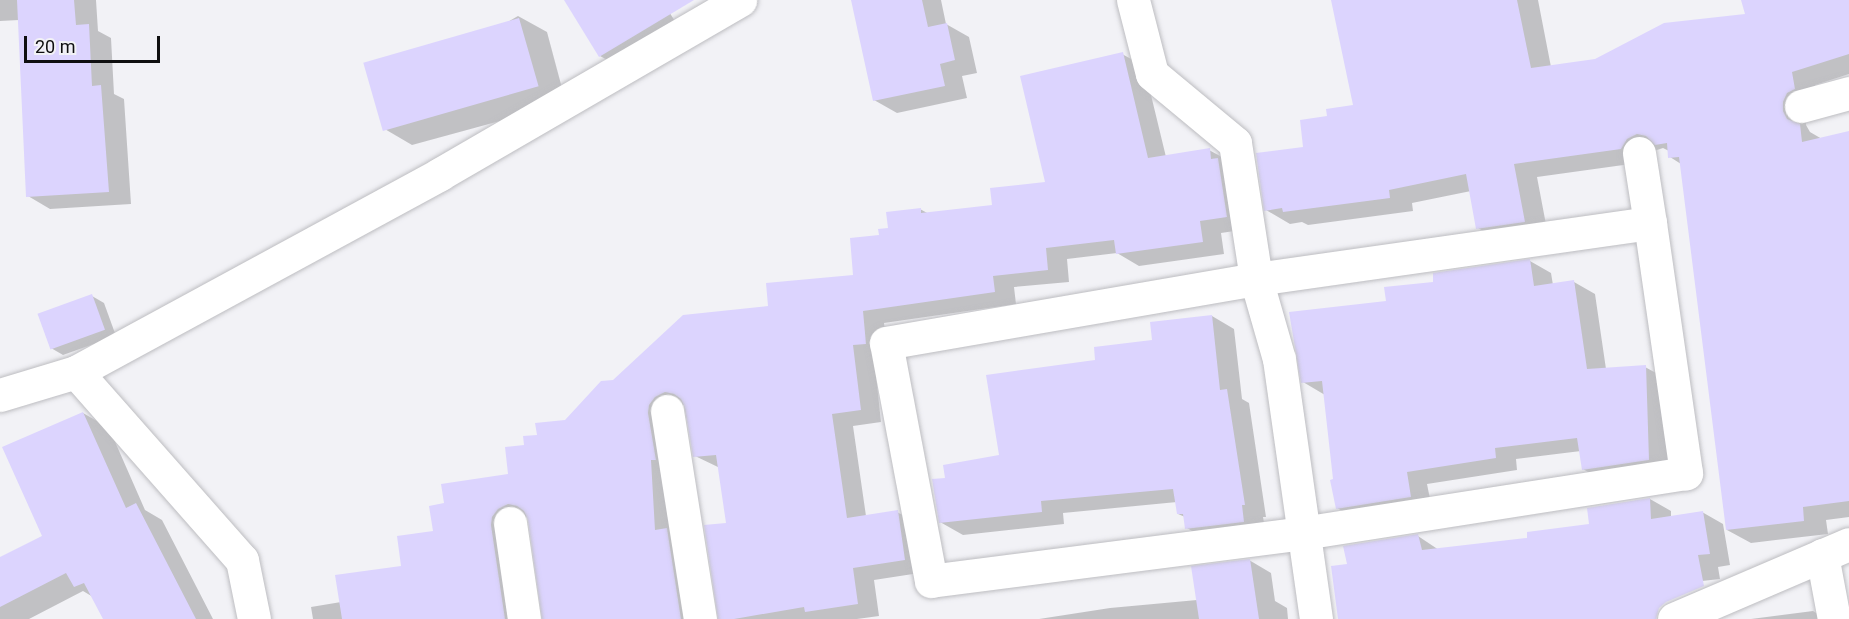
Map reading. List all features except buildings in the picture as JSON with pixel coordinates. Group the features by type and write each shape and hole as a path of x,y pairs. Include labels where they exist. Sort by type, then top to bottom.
{"street":[{"path":"0,395 76,372 440,174 740,0"},
{"path":"1133,0 1152,74 1235,143 1256,279 1279,359 1316,619"},
{"path":"1801,106 1849,93"},
{"path":"1639,153 1650,223 1686,473 1304,533 931,581 886,343 1256,279 1650,223"},
{"path":"76,372 242,560 254,619"},
{"path":"667,411 700,619"},
{"path":"510,523 524,619"},
{"path":"1674,619 1836,550 1834,619"}]}
